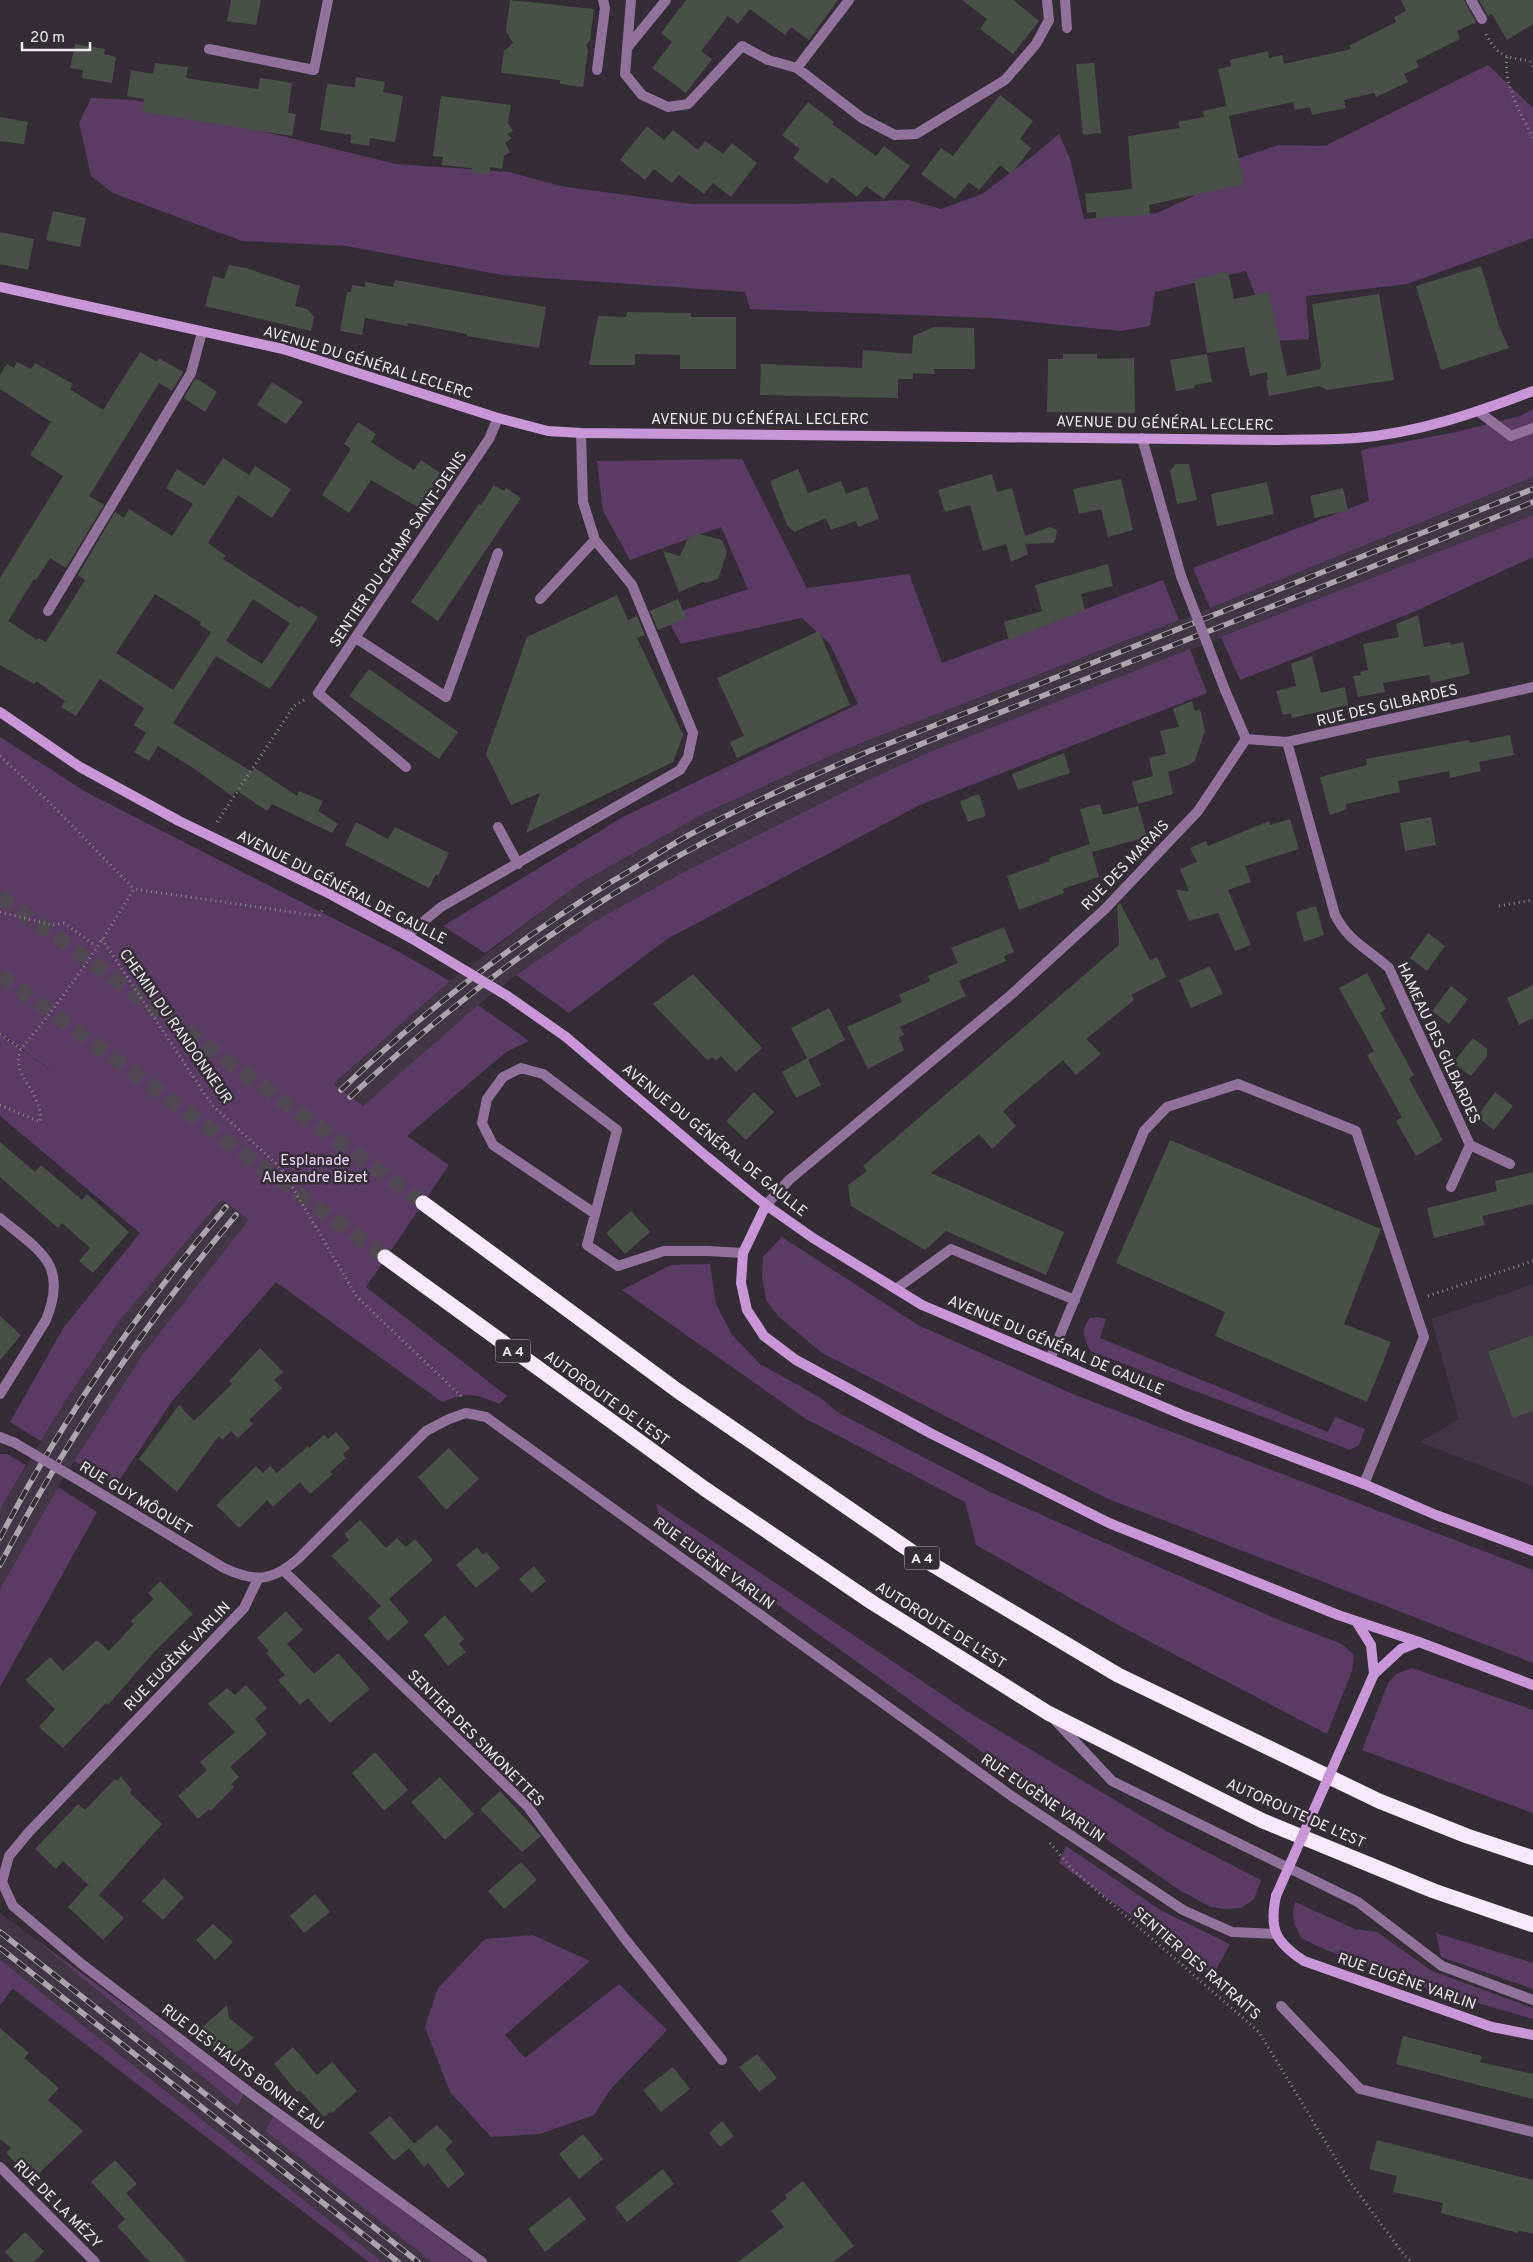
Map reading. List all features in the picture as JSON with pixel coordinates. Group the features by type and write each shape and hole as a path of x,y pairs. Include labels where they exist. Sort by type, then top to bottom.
{"highway":[{"name":"A 4","path":"423,1203 678,1391 918,1556 1118,1675 1379,1801 1467,1836 1533,1858"},
{"name":"AUTOROUTE DE L’EST","path":"385,1258 713,1495 874,1603 1048,1713 1263,1820 1434,1891 1533,1925"}],"main road":[{"name":"AVENUE DU GÉNÉRAL LECLERC","path":"0,287 283,349 498,418 548,431 581,434 1279,440 1357,438 1419,428 1479,412 1533,391"},
{"name":"AVENUE DU GÉNÉRAL DE GAULLE","path":"0,712 80,767 208,835 330,894 409,936 509,997 566,1037 707,1158 766,1205 813,1238 922,1305 1185,1416 1364,1484 1436,1515 1533,1551"},
{"path":"766,1205 743,1253 741,1283 747,1310 764,1336 796,1360 932,1434 1109,1523 1356,1621 1419,1642 1533,1685"},
{"path":"1356,1621 1371,1645 1374,1674"},
{"path":"1276,1934 1272,1915 1276,1896 1374,1674 1400,1649 1419,1642"},
{"name":"RUE EUGÈNE VARLIN","path":"1276,1934 1287,1950 1304,1962 1492,2026 1533,2035"}],"street":[{"path":"209,49 314,70 328,0"},
{"path":"597,70 605,8 603,0"},
{"path":"631,0 625,74 642,96 668,107 688,104 742,46 768,60 797,68 862,118 895,135 916,134 1005,80 1036,44 1049,20 1047,0"},
{"path":"627,48 666,0"},
{"path":"797,68 849,0"},
{"path":"1065,0 1067,28"},
{"path":"1471,0 1482,19"},
{"path":"48,610 191,374 202,332"},
{"path":"1479,412 1512,436 1533,428"},
{"name":"SENTIER DU CHAMP SAINT-DENIS","path":"318,694 490,439 498,418"},
{"path":"409,936 441,907 680,770 688,757 693,733 632,585 595,540 583,502 581,434"},
{"path":"1142,438 1181,576 1246,739"},
{"path":"540,599 595,540"},
{"path":"356,638 446,697 498,553"},
{"name":"RUE DES GILBARDES","path":"1246,739 1287,742 1533,687"},
{"path":"318,694 406,767"},
{"name":"RUE DES MARAIS","path":"766,1205 789,1180 1012,994 1105,909 1198,811 1246,739"},
{"name":"HAMEAU DES GILBARDES","path":"1287,742 1335,915 1343,930 1356,943 1375,955 1389,968 1470,1145"},
{"path":"498,827 518,864"},
{"path":"594,1213 494,1145 482,1123 487,1099 503,1077 521,1068 543,1074 617,1130 587,1245 618,1266 664,1251 743,1253"},
{"path":"1050,1359 1144,1130 1167,1107 1238,1084 1356,1131 1424,1336 1364,1484"},
{"path":"1451,1187 1470,1145 1510,1164"},
{"path":"0,1218 48,1260 54,1278 51,1308 46,1320 0,1394"},
{"path":"896,1289 951,1248 1074,1300"},
{"name":"RUE EUGÈNE VARLIN","path":"2,1882 9,1856 29,1832 244,1608 258,1579 284,1571 426,1431 466,1413 486,1417 1013,1797 1183,1910 1232,1932 1276,1934"},
{"name":"RUE GUY MÔQUET","path":"0,1437 15,1443 224,1568 258,1579"},
{"name":"SENTIER DES SIMONETTES","path":"284,1571 528,1807 625,1939 722,2060"},
{"path":"1048,1713 1112,1781 1358,1902 1442,1966 1533,2000"},
{"name":"RUE DES HAUTS BONNE EAU","path":"2,1882 13,1906 83,1965 253,2095 482,2262"},
{"path":"1281,2006 1360,2089 1533,2132"},
{"name":"RUE DE LA MÉZY","path":"0,2167 95,2262"}],"path":[{"path":"1482,19 1485,33 1494,49 1507,58 1530,61 1533,67"},
{"path":"1507,58 1505,72 1519,110 1533,138"},
{"path":"208,835 294,706 318,694"},
{"path":"0,756 51,804 134,889 319,916 330,894"},
{"path":"0,1105 40,1122 40,1104 18,1067 16,1058 20,1049 70,985 134,889"},
{"path":"1499,906 1533,900"},
{"path":"0,912 52,925 64,923 96,946"},
{"name":"CHEMIN DU RANDONNEUR","path":"102,939 212,1105 281,1168 357,1298 463,1398"},
{"path":"0,1034 20,1049"},
{"path":"1425,1297 1533,1261"},
{"name":"SENTIER DES RATRAITS","path":"1048,1840 1072,1869 1259,2032 1348,2179 1404,2255 1412,2262"}],"shaded area":[{"path":"1533,477 1533,515 930,752 680,874 595,921 516,975 478,1005 250,1220 143,1354 58,1487 0,1589 0,1510 66,1400 120,1320 166,1263 222,1199 332,1084 450,981 582,882 703,814 841,751 1210,608"},
{"path":"1533,1284 1533,1486 1420,1442 1459,1419 1431,1319"},
{"path":"0,1913 472,2262 369,2262 12,1989 0,2005"}],"green space":[{"path":"1488,65 1533,108 1533,238 1407,284 1306,296 1309,339 1273,341 1246,271 1155,292 1150,326 1120,331 993,318 750,309 745,292 502,275 346,246 242,241 113,193 91,176 79,123 91,98 135,100 396,164 509,172 560,186 692,204 796,204 908,200 941,209 982,194 1059,134 1070,159 1084,219 1157,213 1192,197 1219,165 1279,145 1325,146"},
{"path":"1533,409 1533,477 1210,608 1193,568 1369,501 1361,450 1456,432 1520,416"},
{"path":"742,459 807,588 909,574 942,663 1163,580 1179,620 841,751 703,814 582,882 485,953 443,926 623,817 858,704 830,644 802,618 681,644 666,616 748,589 721,527 630,560 603,511 597,461"},
{"path":"1533,515 1533,557 1411,613 1240,680 1221,637"},
{"path":"1190,649 1207,693 920,805 667,939 569,1013 516,975 595,921 680,874 862,783 930,752"},
{"name":"Esplanade Alexandre Bizet","path":"0,737 86,792 401,953 450,981 333,1084 363,1106 478,1005 529,1041 506,1052 407,1136 449,1165 366,1287 507,1396 499,1404 471,1395 442,1402 276,1282 173,1400 117,1484 74,1461 143,1354 249,1220 222,1199 120,1320 41,1441 10,1422 64,1327 140,1233 0,1116 0,1034 67,1082 0,1033"},
{"path":"782,1237 918,1325 1073,1394 1533,1570 1533,1663 1106,1498 822,1353 779,1317 766,1300 762,1276 763,1257"},
{"path":"710,1264 716,1304 732,1335 760,1364 821,1398 837,1412 990,1492 1274,1618 1342,1644 1354,1655 1352,1671 1327,1734 1122,1627 976,1545 965,1502 806,1419 622,1290 671,1265"},
{"path":"1090,1318 1106,1319 1100,1338 1328,1432 1335,1417 1365,1429 1359,1445 1350,1450 1090,1351 1084,1330"},
{"path":"0,1454 7,1454 26,1465 0,1510"},
{"path":"58,1487 97,1512 0,1687 0,1589"},
{"path":"656,1503 968,1712 1168,1832 1261,1880 1254,1899 1241,1908 1224,1909 1211,1907 1179,1890 1003,1767 660,1520"},
{"path":"1412,1668 1533,1710 1533,1813 1362,1750 1388,1683 1396,1674"},
{"path":"1066,1846 1162,1911 1230,1944 1213,1975 1059,1863"},
{"path":"1295,1902 1355,1929 1377,1932 1432,1971 1533,2008 1533,2019 1423,1987 1326,1950 1301,1938 1294,1923 1293,1912"},
{"path":"1436,1933 1533,1963 1533,1989 1441,1957"},
{"path":"533,1935 590,1961 505,2035 525,2058 619,1984 667,2030 610,2090 594,2115 540,2134 491,2137 450,2092 425,2027 438,1988 485,1939"},
{"path":"34,1938 244,2093 238,2106"},
{"path":"0,1959 382,2262 369,2262 13,1988 0,2005"},
{"path":"274,2115 472,2262 432,2262 266,2131"}],"building":[{"path":"231,0 261,0 256,25 227,21"},
{"path":"510,0 594,9 590,40 586,45 588,50 583,87 560,84 560,80 501,73 504,51 513,43 506,31"},
{"path":"686,0 838,0 809,40 791,27 785,35 750,9 738,24 728,16 701,51 712,59 686,93 652,68 672,42 661,33"},
{"path":"962,0 1013,0 1039,21 1013,54 980,29 987,19"},
{"path":"1401,0 1464,0 1476,22 1457,31 1460,39 1416,61 1419,67 1404,74 1408,82 1376,97 1374,93 1344,100 1346,108 1312,115 1310,107 1295,110 1293,102 1229,116 1244,184 1149,205 1150,215 1096,218 1096,212 1087,213 1085,194 1132,189 1128,136 1180,128 1178,122 1204,117 1203,111 1226,106 1227,108 1218,69 1231,66 1230,60 1268,51 1269,58 1282,55 1284,64 1351,49 1349,46 1396,22 1394,17 1406,11"},
{"path":"1479,0 1533,0 1533,24 1507,40 1492,14 1488,16"},
{"path":"75,44 105,49 104,54 116,57 112,83 82,78 83,70 70,68"},
{"path":"155,63 188,67 186,78 258,89 260,78 292,83 288,113 296,114 292,136 142,112 144,99 127,96 131,70 153,74"},
{"path":"1094,63 1101,133 1083,135 1076,64"},
{"path":"356,77 385,82 383,92 403,96 395,142 370,138 369,146 350,143 351,135 320,130 327,84 355,87"},
{"path":"1000,95 1033,121 1020,139 1031,148 1011,174 1000,165 979,190 969,182 955,199 921,174 941,148 953,156"},
{"path":"441,96 511,105 508,123 513,131 507,134 512,138 505,143 510,152 504,156 502,169 490,167 489,175 471,172 472,168 442,165 443,157 433,156"},
{"path":"808,102 834,122 832,124 876,156 884,146 910,166 884,199 866,186 857,197 832,177 827,184 793,158 800,149 782,135"},
{"path":"0,117 28,122 24,144 0,141"},
{"path":"647,126 664,140 673,130 698,150 705,141 723,154 732,143 757,163 731,197 713,183 704,194 679,175 672,183 654,169 645,180 620,160"},
{"path":"53,211 86,218 80,247 46,240"},
{"path":"0,232 34,239 28,270 0,264"},
{"path":"229,265 246,268 300,286 295,306 307,309 314,317 311,331 205,306 213,276 224,279"},
{"path":"1481,266 1499,326 1509,348 1441,370 1416,286"},
{"path":"1228,272 1234,299 1269,292 1287,376 1320,369 1312,304 1379,294 1394,380 1327,390 1320,386 1269,396 1266,381 1268,380 1267,372 1250,376 1244,347 1207,353 1194,279"},
{"path":"395,280 546,307 539,348 467,336 467,334 408,323 407,326 365,318 362,335 340,331 347,292 351,292 352,285 365,287 365,282 393,287"},
{"path":"627,312 691,313 691,317 736,317 736,369 680,369 680,355 635,354 635,365 589,365 598,316 626,317"},
{"path":"934,327 974,328 975,369 934,369 934,374 913,373 913,379 898,379 898,398 760,395 761,364 862,368 863,350 912,354 913,336"},
{"path":"140,352 157,362 159,358 183,372 172,391 159,383 89,496 104,505 66,568 50,558 36,580 34,579 8,621 37,640 38,638 46,642 85,580 78,575 115,512 124,518 129,509 172,536 193,504 166,488 177,469 204,486 223,458 249,475 255,466 291,489 272,518 238,495 208,543 226,556 223,559 299,608 301,606 318,617 270,689 216,656 173,723 252,772 255,768 297,796 299,791 323,801 318,811 338,824 332,833 272,804 267,811 236,790 232,796 158,746 149,761 134,752 146,733 134,725 144,708 100,679 76,716 61,707 65,701 36,681 34,684 0,665 0,578 63,476 30,455 51,422 0,389 0,375 7,364 14,368 17,362 31,369 35,363 73,384 70,389 103,410","holes":["155,594 201,622 200,625 211,632 173,690 116,653","253,599 290,623 262,664 226,641"]},
{"path":"1063,354 1097,354 1097,359 1134,358 1135,413 1047,412 1048,359 1063,359"},
{"path":"1207,354 1212,382 1194,385 1195,388 1176,391 1170,360"},
{"path":"195,379 217,392 205,412 184,398"},
{"path":"272,382 303,402 286,424 257,405"},
{"path":"358,422 376,434 371,442 414,470 421,460 442,474 419,508 371,480 349,513 322,495 351,449 344,444"},
{"path":"1176,464 1189,464 1197,500 1177,504 1170,471"},
{"path":"798,469 808,493 841,481 846,494 867,486 879,519 858,527 856,521 831,530 826,518 794,532 787,525 770,481"},
{"path":"992,474 997,492 1012,488 1025,536 1050,527 1057,530 1053,543 1025,544 1028,554 1011,562 1006,544 983,551 970,505 945,512 938,490"},
{"path":"1121,479 1133,530 1108,537 1101,509 1079,514 1073,489"},
{"path":"1267,482 1274,514 1217,526 1211,494"},
{"path":"494,485 504,491 506,488 521,498 438,621 411,602"},
{"path":"1343,488 1348,510 1315,518 1310,496"},
{"path":"698,534 722,540 727,552 718,579 706,583 703,582 679,592 663,551 680,556 687,540 691,536"},
{"path":"1108,564 1113,586 1081,594 1085,610 1009,640 1004,622 1042,611 1035,585"},
{"path":"617,595 628,620 637,616 645,635 637,638 683,735 673,762 526,833 540,793 511,805 486,754 527,637"},
{"path":"678,599 686,618 658,630 650,611"},
{"path":"1418,615 1424,647 1450,642 1451,645 1463,642 1470,674 1431,683 1429,675 1383,683 1385,692 1358,697 1353,676 1361,675 1360,672 1368,670 1363,644 1399,637 1396,624"},
{"path":"819,631 850,705 737,758 730,742 744,736 717,678"},
{"path":"1312,656 1321,693 1345,687 1348,705 1292,718 1291,713 1283,715 1276,691 1296,686 1291,664"},
{"path":"369,669 458,732 439,759 349,696"},
{"path":"1192,701 1195,711 1200,709 1205,730 1195,761 1168,772 1173,794 1138,804 1132,782 1153,776 1149,758 1166,754 1160,731 1179,727 1173,709"},
{"path":"1510,735 1514,755 1479,762 1481,771 1450,778 1449,771 1398,781 1400,792 1346,804 1347,809 1330,815 1320,777 1367,765 1366,759 1469,740 1470,743"},
{"path":"1064,753 1070,773 1018,790 1012,774"},
{"path":"979,794 986,816 968,822 960,801"},
{"path":"1100,804 1103,815 1138,806 1147,837 1092,852 1099,877 1063,889 1064,893 1019,910 1007,876 1050,861 1049,858 1090,844 1080,809"},
{"path":"1431,817 1436,845 1405,851 1400,823"},
{"path":"1290,819 1299,849 1245,866 1251,882 1228,890 1251,945 1235,951 1218,913 1189,921 1176,890 1189,891 1180,869 1197,862 1190,848 1206,841 1208,846 1269,821 1270,825"},
{"path":"356,822 388,839 395,827 449,853 438,876 436,874 429,888 345,845"},
{"path":"1120,903 1150,960 1157,957 1166,977 1131,995 1134,1000 1086,1039 1101,1054 1076,1075 1063,1060 1003,1111 1016,1126 992,1149 979,1134 931,1173 1064,1232 1046,1275 946,1231 925,1250 851,1206 848,1185 867,1171 863,1166 1119,945 1117,906"},
{"path":"1316,906 1324,935 1304,942 1296,912"},
{"path":"1004,927 1014,952 1004,956 1006,961 959,981 966,996 900,1027 904,1035 899,1037 904,1050 868,1069 847,1027 902,1002 899,995 930,981 928,976 958,963 951,948"},
{"path":"1428,933 1445,946 1427,971 1410,958"},
{"path":"1210,966 1223,994 1191,1008 1179,980"},
{"path":"1367,973 1386,1009 1380,1013 1414,1075 1409,1079 1443,1140 1416,1156 1396,1121 1402,1117 1367,1055 1374,1051 1339,988"},
{"path":"693,974 762,1048 736,1072 721,1056 716,1061 712,1057 708,1061 653,1004"},
{"path":"1533,985 1533,1018 1519,1025 1507,998"},
{"path":"1451,986 1468,999 1449,1024 1432,1011"},
{"path":"829,1008 845,1040 808,1060 821,1085 796,1098 782,1072 807,1058 791,1028"},
{"path":"1473,1038 1487,1049 1487,1056 1471,1076 1453,1063"},
{"path":"754,1092 774,1112 746,1140 726,1121"},
{"path":"1495,1092 1513,1106 1494,1130 1477,1117"},
{"path":"1170,1140 1381,1229 1344,1324 1391,1342 1367,1402 1215,1336 1225,1312 1116,1263"},
{"path":"0,1142 35,1172 41,1165 82,1200 87,1194 129,1232 93,1273 79,1261 90,1248 62,1223 58,1228 0,1177"},
{"path":"1533,1172 1533,1204 1482,1216 1485,1225 1434,1238 1427,1208 1497,1191 1495,1181"},
{"path":"631,1211 650,1232 625,1254 606,1233"},
{"path":"0,1316 21,1335 0,1360"},
{"path":"1533,1335 1533,1411 1513,1418 1488,1352"},
{"path":"260,1348 283,1372 274,1380 282,1388 249,1420 253,1424 238,1438 231,1431 222,1440 219,1436 177,1492 139,1459 179,1405 194,1421 232,1384 229,1381"},
{"path":"336,1432 350,1448 343,1454 346,1458 330,1472 333,1474 310,1494 300,1482 273,1507 267,1500 239,1528 216,1505 256,1466 263,1473 270,1466 277,1473 308,1446 309,1448 324,1435 328,1439"},
{"path":"449,1448 479,1479 446,1510 418,1477"},
{"path":"360,1520 386,1548 397,1538 406,1547 415,1539 433,1560 389,1599 409,1622 388,1641 368,1618 381,1606 331,1556 349,1540 344,1534"},
{"path":"477,1547 483,1555 486,1552 500,1568 476,1588 456,1565"},
{"path":"534,1566 546,1581 532,1593 519,1579"},
{"path":"160,1581 193,1614 155,1651 108,1705 106,1703 63,1748 39,1727 55,1709 25,1680 50,1657 63,1671 97,1640 109,1651 134,1624 131,1621 154,1599 148,1593"},
{"path":"286,1611 303,1630 287,1644 314,1674 338,1653 370,1689 330,1723 308,1698 300,1705 278,1680 285,1675 266,1653 269,1651 257,1638"},
{"path":"445,1615 464,1639 459,1644 466,1652 448,1666 424,1635"},
{"path":"246,1685 267,1708 255,1719 267,1734 230,1767 239,1777 231,1784 234,1787 211,1811 209,1809 198,1819 178,1796 207,1770 200,1762 235,1732 208,1704 227,1688 235,1695"},
{"path":"375,1752 408,1790 384,1811 352,1773"},
{"path":"121,1777 132,1790 130,1793 162,1824 99,1895 63,1861 56,1869 35,1849 78,1804 85,1810 115,1779 117,1781"},
{"path":"440,1777 474,1814 445,1840 411,1802"},
{"path":"500,1791 541,1836 522,1852 480,1809"},
{"path":"521,1862 537,1880 504,1909 488,1891"},
{"path":"164,1878 184,1897 163,1920 142,1901"},
{"path":"88,1885 124,1918 103,1940 68,1907"},
{"path":"315,1894 330,1912 304,1933 290,1916"},
{"path":"213,1924 233,1942 215,1960 196,1940"},
{"path":"227,2005 229,2018 254,2038 242,2049 227,2057 196,2033"},
{"path":"0,2028 29,2053 24,2058 59,2088 48,2100 83,2131 32,2180 6,2153 11,2148 0,2139"},
{"path":"1403,2036 1482,2056 1480,2062 1533,2074 1533,2099 1396,2064"},
{"path":"293,2047 317,2075 332,2062 357,2091 332,2113 330,2112 324,2117 300,2090 297,2092 274,2064"},
{"path":"757,2054 777,2078 759,2092 739,2067"},
{"path":"673,2067 690,2089 661,2112 643,2090"},
{"path":"390,2116 414,2144 394,2161 370,2133"},
{"path":"722,2121 734,2136 720,2147 709,2133"},
{"path":"437,2125 453,2142 445,2149 465,2174 448,2188 428,2163 424,2167 409,2148"},
{"path":"583,2134 603,2159 579,2179 559,2154"},
{"path":"1377,2140 1533,2180 1533,2234 1518,2230 1518,2233 1441,2213 1443,2203 1393,2192 1397,2176 1369,2169"},
{"path":"115,2160 137,2184 126,2193 187,2262 150,2262 117,2226 125,2219 91,2182"},
{"path":"663,2169 674,2184 627,2222 615,2207"},
{"path":"803,2181 854,2246 833,2262 738,2262 784,2227 771,2211 787,2198 785,2195"},
{"path":"569,2197 586,2219 545,2252 528,2229"},
{"path":"25,2232 44,2251 34,2262 15,2262 5,2252"}],"tunnel":[{"path":"0,896 423,1203"},
{"path":"0,975 385,1257"}],"railway":[{"path":"341,1090 404,1033 470,979 539,929 611,882 711,824 867,752 1533,489"},
{"path":"350,1097 420,1035 531,948 610,896 699,845 800,796 903,751 1297,597 1533,502"},
{"path":"0,1538 49,1450 104,1366 163,1285 226,1207"},
{"path":"0,1565 52,1472 109,1383 170,1298 236,1215"},
{"path":"0,1932 418,2262"},
{"path":"0,1948 398,2262"}]}
